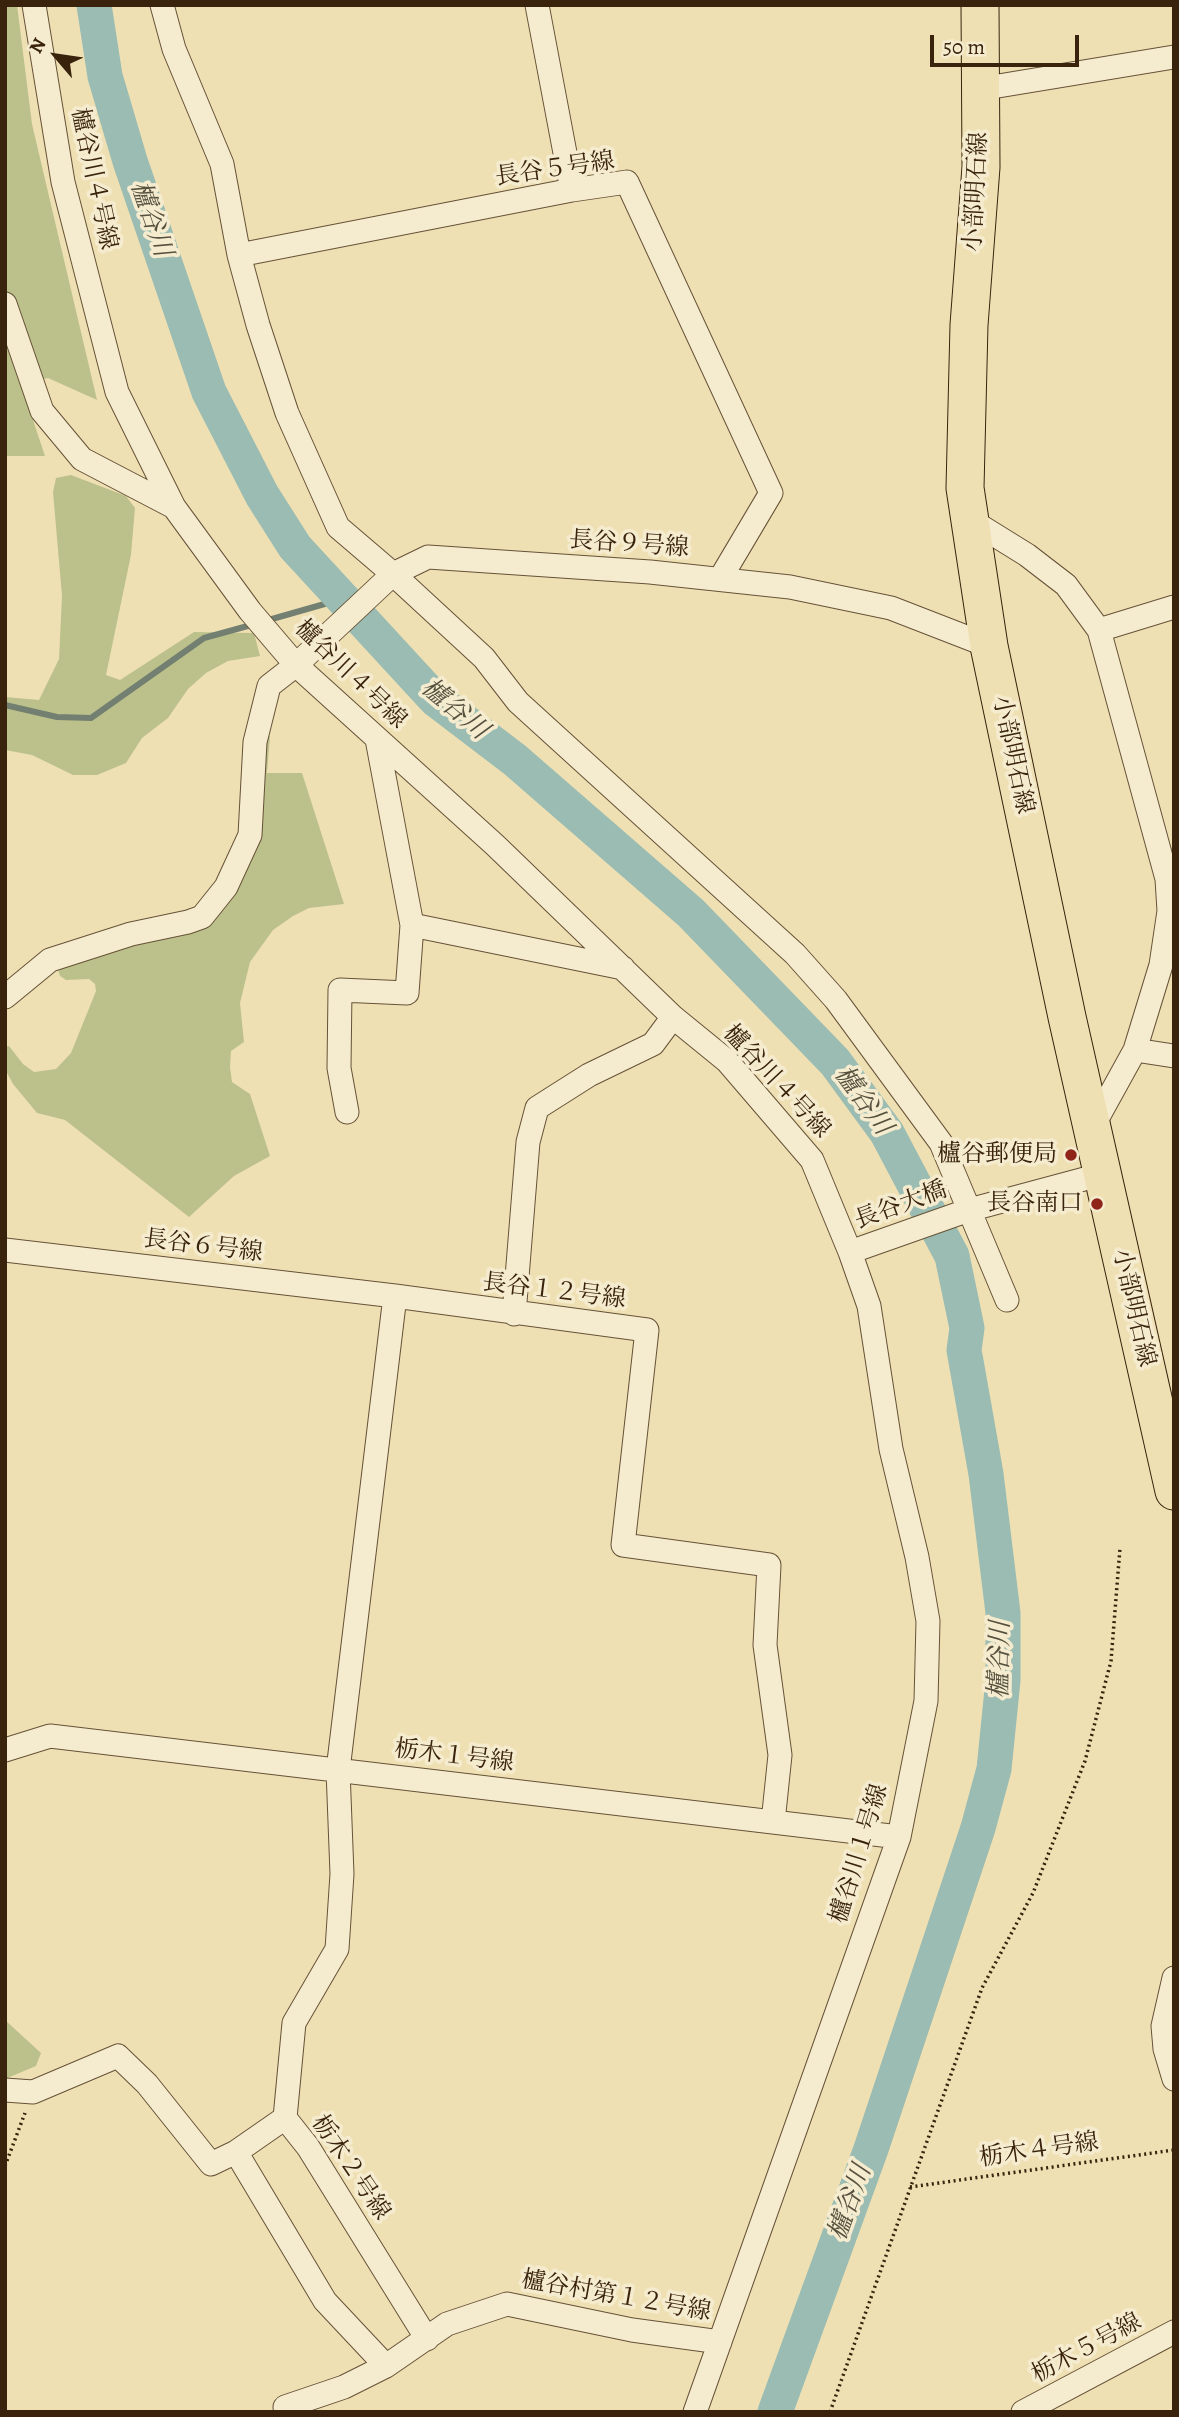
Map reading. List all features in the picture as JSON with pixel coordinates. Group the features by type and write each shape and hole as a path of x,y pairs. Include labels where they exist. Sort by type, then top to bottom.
{"main road":[{"name":"小部明石線","path":"980,5 981,167 969,325 965,488 969,519 989,646 1092,1128 1167,1434 1174,1491"}],"street":[{"name":"櫨谷川４号線","path":"34,5 63,182 117,391 174,507 250,611 296,666 495,845 673,1017 727,1061 813,1160 850,1252"},
{"path":"162,5 174,49 222,164 239,255 258,325 287,413 338,527 484,658 518,702 795,954 836,1000 941,1143 1007,1300"},
{"path":"537,5 572,190"},
{"path":"980,89 1174,57"},
{"name":"長谷５号線","path":"239,255 572,190 627,182 772,493 720,579"},
{"path":"5,304 42,411 82,459 174,507"},
{"path":"969,519 1027,555 1066,585 1099,631 1170,876 1169,911 1161,965 1135,1050 1092,1128"},
{"name":"長谷９号線","path":"5,997 50,960 118,938 202,917 226,887 250,835 255,742 269,686 296,666 393,574 428,556 790,587 891,608 989,646"},
{"path":"1099,631 1174,607"},
{"path":"347,1112 339,1068 340,990 407,993 412,925 377,739"},
{"path":"412,925 623,968"},
{"path":"514,1314 528,1142 537,1108 589,1075 653,1044 673,1017"},
{"path":"1135,1050 1174,1056"},
{"name":"長谷大橋","path":"850,1252 969,1210 1103,1174"},
{"name":"長谷６号線","path":"5,1250 396,1296"},
{"name":"櫨谷川１号線","path":"701,2410 720,2342 899,1837 926,1701 928,1621 917,1557 891,1449 869,1306 850,1252"},
{"path":"338,1770 396,1296"},
{"name":"長谷１２号線","path":"396,1296 647,1331 623,1545 769,1565 765,1645 780,1755 773,1822"},
{"name":"栃木１号線","path":"5,1750 50,1736 899,1837"},
{"name":"栃木２号線","path":"338,1770 342,1874 337,1949 294,2023 285,2118 308,2147 427,2339"},
{"path":"1174,1978 1163,2026 1165,2049 1174,2079"},
{"path":"5,2090 33,2092 118,2056 147,2084 211,2164 236,2152 285,2118"},
{"path":"236,2152 326,2301 386,2366"},
{"name":"櫨谷村第１２号線","path":"285,2409 344,2387 386,2366 447,2324 507,2304 632,2330 720,2342"},
{"name":"栃木５号線","path":"1023,2412 1174,2332"}],"path":[{"path":"830,2412 982,1988 1033,1893 1085,1761 1111,1661 1120,1548"},
{"path":"5,2166 33,2092"},
{"name":"栃木４号線","path":"910,2188 1174,2150"}],"green space":[{"path":"5,5 17,5 32,124 97,400 48,378 21,384 45,456 5,456"},
{"path":"71,475 126,496 135,508 131,555 106,675 120,680 194,632 254,633 260,656 228,661 206,673 188,689 168,718 142,738 126,763 97,775 73,775 32,755 5,750 5,697 39,700 59,659 62,596 53,492 56,478"},
{"path":"270,736 267,773 302,773 344,904 309,908 293,916 273,930 250,962 240,1003 244,1042 231,1051 230,1067 232,1082 250,1094 270,1156 234,1176 189,1217 65,1120 37,1113 13,1084 5,1069 5,1047 9,1046 23,1064 34,1072 56,1069 71,1053 96,991 95,984 89,979 66,980 60,976 56,962 234,894 261,739"},
{"path":"5,2020 41,2053 36,2066 5,2079"}],"waterway":[{"name":"櫨谷川","path":"94,5 105,76 130,161 209,392 262,495 295,547 435,699 515,760 691,913 835,1062 887,1133 952,1256 967,1328 964,1350 986,1474 1003,1613 1003,1680 994,1769 978,1828 871,2149 775,2412"},
{"path":"265,621 342,599"},
{"path":"5,705 57,717 91,718 204,638 255,624"}],"place":[{"name":"櫨谷郵便局","path":"1071,1155"},
{"name":"長谷南口","path":"1097,1204"}]}
